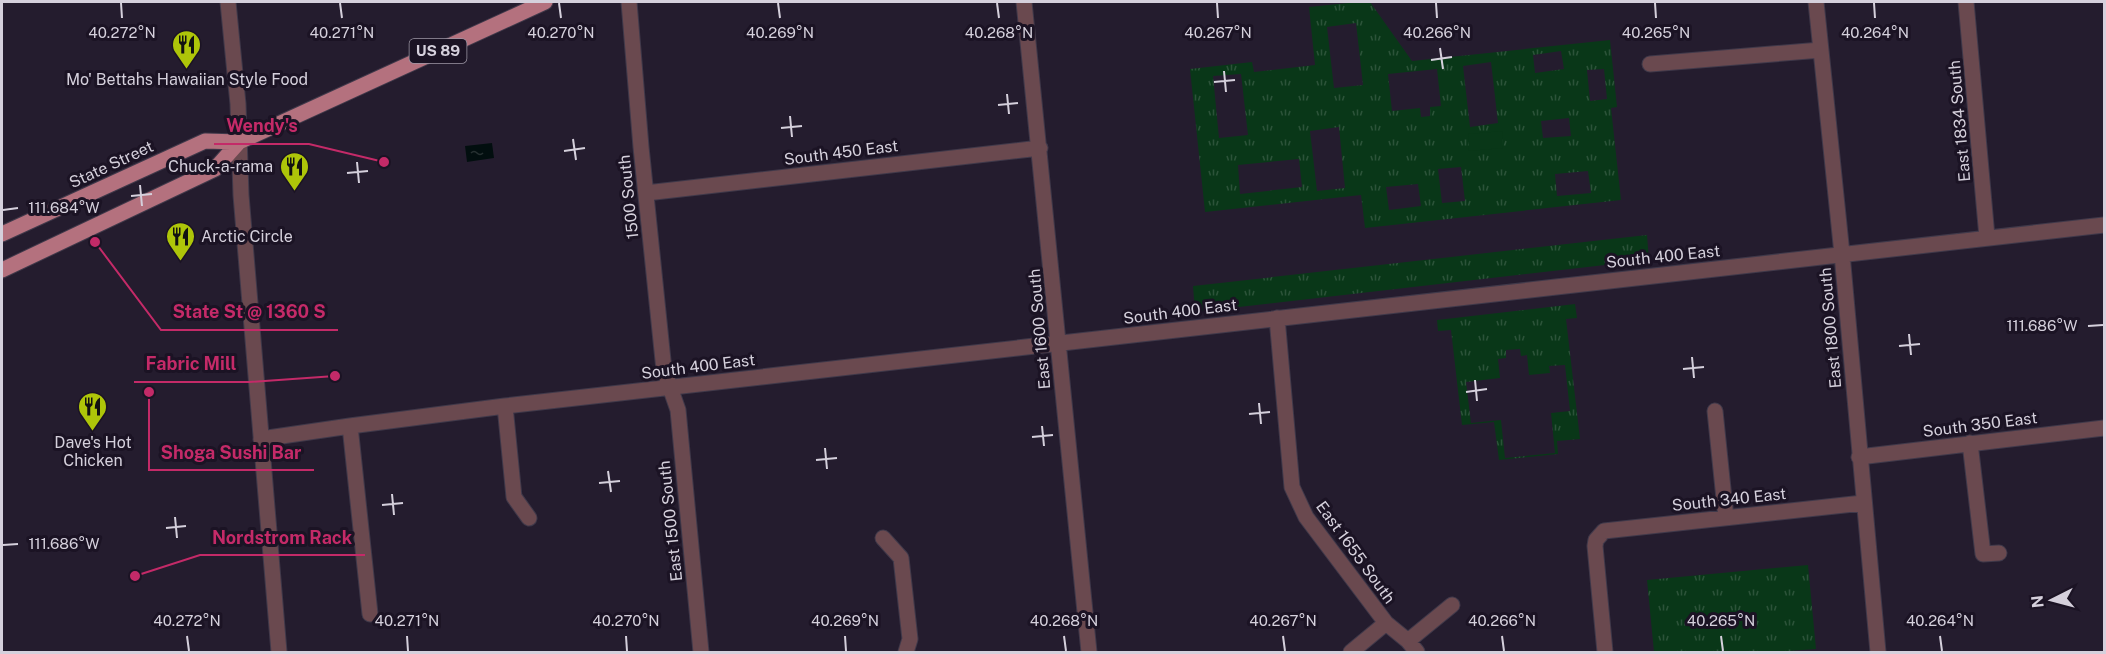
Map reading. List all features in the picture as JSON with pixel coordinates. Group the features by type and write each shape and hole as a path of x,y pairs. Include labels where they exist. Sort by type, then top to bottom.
{"main road":[{"name":"State Street","path":"2,270 216,169 239,142 545,2"},
{"name":"State Street","path":"2,234 205,141 239,142"}],"street":[{"path":"228,2 238,104 241,195 279,652"},
{"name":"1500 South","path":"629,2 664,370 670,388"},
{"name":"East 1600 South","path":"1024,2 1089,652"},
{"name":"East 1800 South","path":"1816,2 1842,254 1878,652"},
{"name":"East 1834 South","path":"1966,2 1987,237"},
{"path":"1650,64 1821,50"},
{"name":"South 450 East","path":"646,193 1040,148"},
{"name":"South 400 East","path":"261,440 505,406 2104,225"},
{"name":"East 1655 South","path":"1277,318 1292,487 1306,517 1386,623 1412,647"},
{"name":"East 1500 South","path":"670,388 678,410 701,652"},
{"path":"505,406 514,497 529,518"},
{"path":"1715,411 1726,518"},
{"path":"351,426 370,614"},
{"name":"South 350 East","path":"1859,456 2104,428"},
{"path":"1970,443 1983,554 1999,553"},
{"name":"South 340 East","path":"1605,652 1596,546 1599,535 1609,529 1863,502"},
{"path":"883,538 901,558 909,639 906,652"},
{"path":"1412,647 1452,605"},
{"path":"1351,652 1386,623"}],"green space":[{"path":"1370,2 1412,61 1610,40 1617,107 1611,108 1621,200 1365,228 1361,195 1205,212 1190,69 1252,62 1254,72 1315,65 1309,7","holes":["1356,23 1363,85 1334,88 1327,27","1561,51 1564,69 1535,73 1533,55","1491,62 1498,123 1470,127 1463,66","1437,69 1441,106 1430,107 1430,116 1421,117 1420,108 1392,111 1388,74","1604,69 1607,99 1590,101 1587,70","1241,74 1248,135 1219,138 1213,76","1569,118 1571,136 1543,138 1541,121","1339,127 1345,188 1317,191 1310,131","1299,159 1302,187 1240,194 1238,165","1461,167 1465,201 1442,203 1438,169","1588,171 1591,193 1557,196 1555,174","1418,184 1421,206 1389,210 1386,187"]},
{"path":"1502,131 1503,148 1469,151 1468,134"},
{"path":"1647,235 1649,260 1195,312 1193,286"},
{"path":"1575,304 1577,318 1566,319 1580,439 1557,441 1558,454 1499,460 1494,422 1462,425 1451,330 1438,331 1437,320","holes":["1520,349 1521,356 1527,355 1529,375 1550,373 1549,366 1565,365 1570,411 1551,413 1555,453 1505,458 1501,420 1471,423 1466,382 1500,378 1498,359 1506,358 1506,350"]},
{"path":"1808,565 1816,649 1776,652 1654,652 1647,580"}],"water":[{"path":"492,143 494,158 467,162 465,146"}],"place":[{"name":"Mo' Bettahs Hawaiian Style Food","path":"187,70"},
{"name":"Wendy's","path":"384,162"},
{"name":"Chuck-a-rama","path":"294,192"},
{"name":"State St @ 1360 S","path":"95,242"},
{"name":"Arctic Circle","path":"180,262"},
{"name":"Fabric Mill","path":"335,376"},
{"name":"Shoga Sushi Bar","path":"149,392"},
{"name":"Dave's Hot Chicken","path":"93,432"},
{"name":"Nordstrom Rack","path":"135,576"}]}
